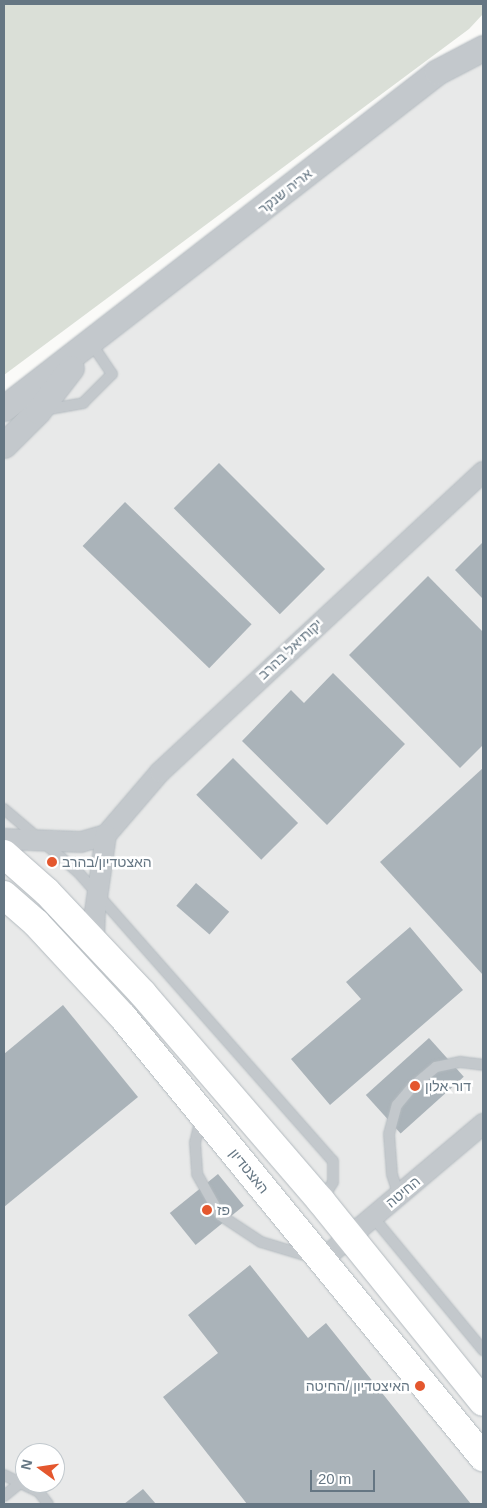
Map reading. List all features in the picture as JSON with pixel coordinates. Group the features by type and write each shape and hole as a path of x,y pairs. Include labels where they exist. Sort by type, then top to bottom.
{"main road":[{"path":"4,854 94,940 321,1201 349,1238 483,1401"},
{"name":"האצטדיון","path":"4,896 36,923 123,1017 483,1457"}],"street":[{"name":"אריה שנקר","path":"4,408 91,343 437,72 483,48"},
{"name":"אריה שנקר","path":"4,445 38,411 91,343"},
{"name":"יקותיאל בהרב","path":"106,835 167,765 483,472"},
{"path":"4,839 81,842 106,835 97,894 94,940"},
{"name":"החיטה","path":"322,1260 483,1124"}],"lane":[{"path":"38,411 83,403 112,374 91,343"},
{"path":"4,809 78,872 333,1161 332,1182 321,1201"},
{"path":"399,1196 392,1174 389,1134 397,1105 412,1087 436,1067 460,1062 483,1065"},
{"path":"202,1114 195,1142 197,1174 220,1215 260,1242 322,1260"},
{"path":"373,1217 483,1350"},
{"path":"4,1496 15,1487"},
{"path":"40,1493 48,1504"}],"shaded area":[{"path":"4,4 483,4 483,14 469,29 4,375"},
{"path":"483,44 483,1504 4,1504 4,408"}],"building":[{"path":"219,463 325,569 280,614 174,508"},
{"path":"125,502 252,624 209,668 83,546"},
{"path":"483,542 483,599 455,570"},
{"path":"428,576 483,632 483,745 460,768 349,655"},
{"path":"333,673 405,744 327,825 242,741 291,690 304,703"},
{"path":"233,758 298,823 261,860 196,795"},
{"path":"483,768 483,975 380,862"},
{"path":"196,883 229,912 210,935 176,906"},
{"path":"410,927 463,990 330,1105 291,1059 361,999 346,982"},
{"path":"63,1005 138,1097 4,1207 4,1054"},
{"name":"דור אלון","path":"429,1038 464,1077 401,1134 366,1095"},
{"name":"פז","path":"218,1174 244,1206 196,1245 170,1213"},
{"path":"250,1265 308,1338 326,1323 471,1504 247,1504 163,1397 218,1353 188,1315"},
{"path":"143,1489 156,1504 124,1504"}],"place":[{"name":"האצטדיון/בהרב","path":"52,862"},
{"name":"דור אלון","path":"415,1086"},
{"name":"פז","path":"207,1210"},
{"name":"האיצטדיון /החיטה","path":"420,1386"}]}
